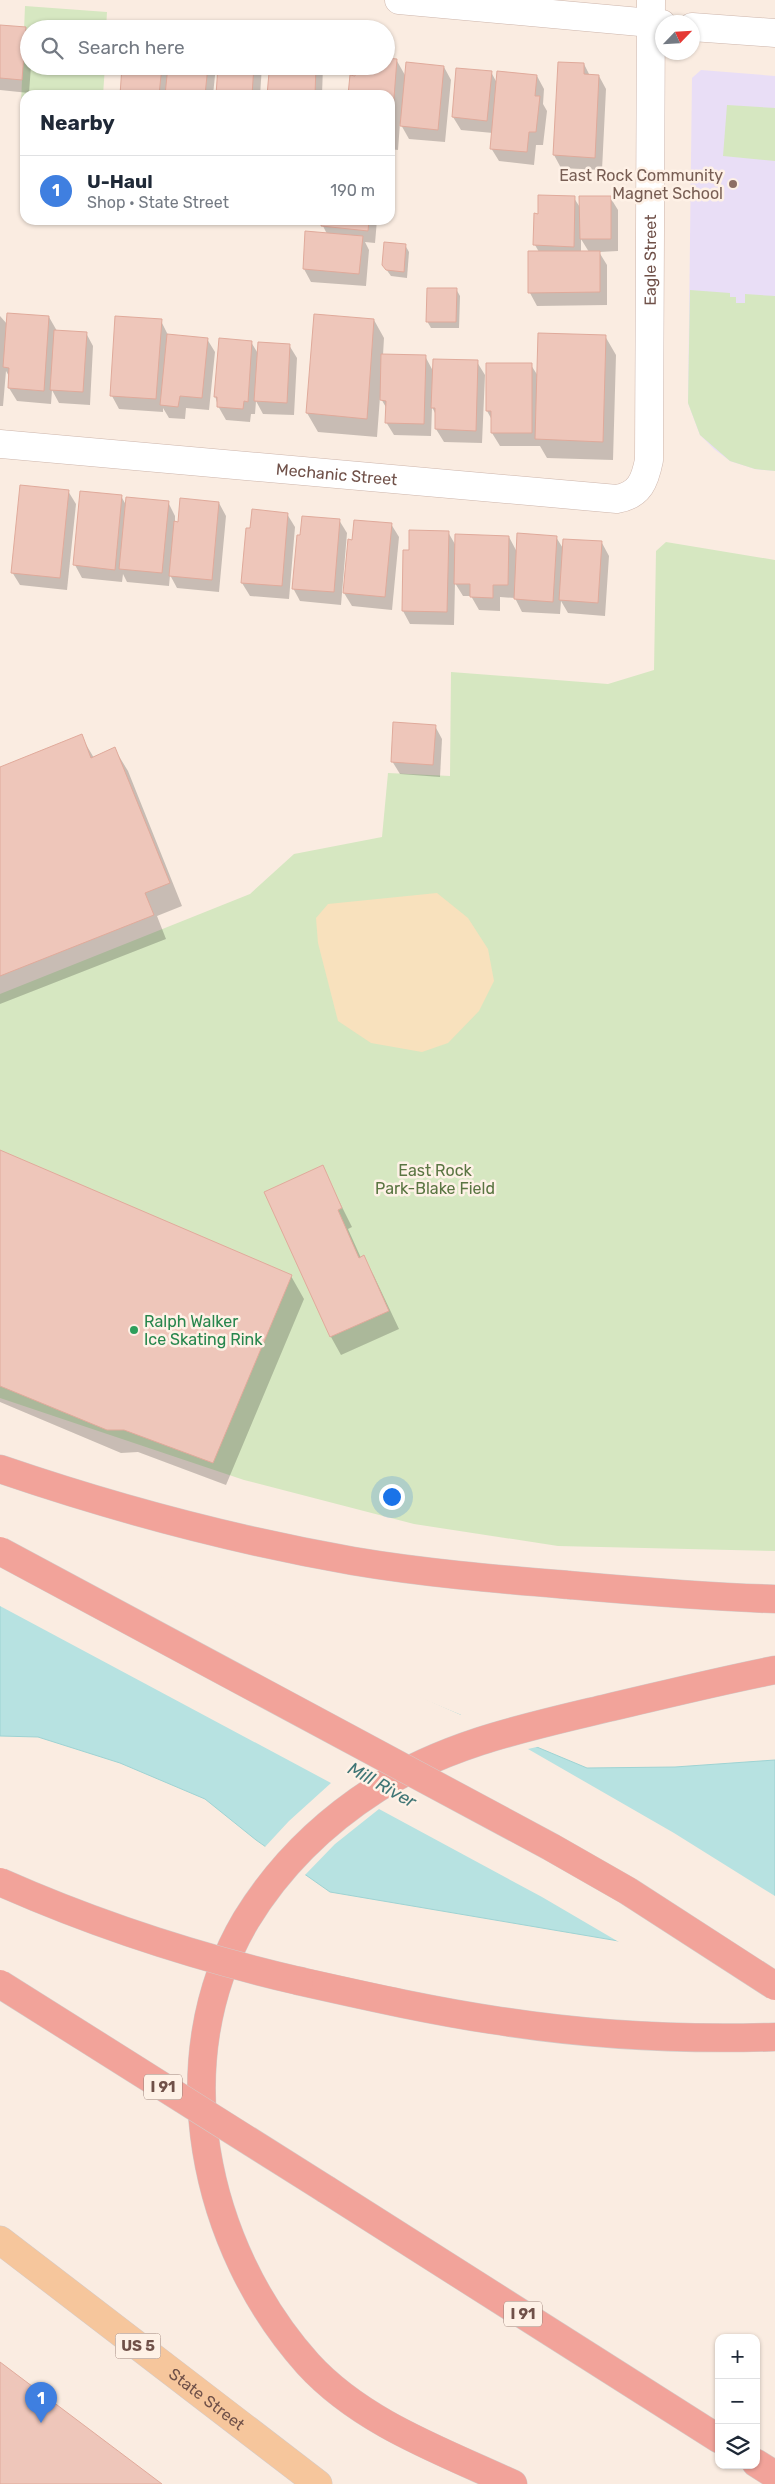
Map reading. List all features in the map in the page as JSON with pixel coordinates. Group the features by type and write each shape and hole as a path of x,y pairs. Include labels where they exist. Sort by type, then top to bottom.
{"highway":[{"path":"0,1469 119,1506 274,1545 353,1561 431,1572 638,1591 775,1599"},
{"path":"0,1551 551,1846 635,1896 775,1986"},
{"path":"513,2484 386,2424 343,2396 308,2364 266,2307 234,2251 223,2222 208,2165 204,2130 203,2065 207,2030 221,1974 245,1922 263,1893 290,1860 336,1817 395,1777 428,1760 468,1745 579,1715 775,1670"},
{"path":"0,1882 147,1940 299,1981 439,2011 560,2029 675,2037 775,2037"},
{"name":"I 91","path":"0,1984 715,2436"},
{"path":"760,2466 775,2475"}],"main road":[{"name":"State Street","path":"0,2240 318,2484"}],"street":[{"path":"399,0 655,16"},
{"name":"Eagle Street","path":"649,460 655,16"},
{"path":"700,28 775,33"},
{"name":"Mechanic Street","path":"0,444 618,499 626,497 641,487 649,460"}],"shaded area":[{"name":"East Rock Community Magnet School","path":"701,70 775,76 775,471 755,469 730,461 714,449 700,435 688,403 692,78"}],"green space":[{"path":"25,6 107,12 107,20 24,20"},
{"path":"22,75 104,75 103,90 22,90"},
{"path":"727,105 775,108 775,161 723,156"},
{"path":"690,290 730,293 730,297 736,297 736,303 745,303 745,294 775,296 775,471 755,469 730,461 700,435 688,403"},
{"name":"East Rock Park-Blake Field","path":"666,542 775,560 775,1551 558,1546 414,1524 244,1480 0,1398 0,994 250,894 294,854 382,837 388,773 450,776 451,672 608,684 654,670 656,551"}],"sand":[{"path":"437,893 468,918 488,949 494,981 479,1011 448,1043 422,1052 371,1043 338,1021 318,943 316,918 328,904"}],"water":[{"name":"Mill River","path":"0,1586 379,1681 587,1768 675,1767 775,1760 775,1934 642,1945 330,1892 256,1840 205,1799 120,1763 38,1737 0,1736"}],"pier":[{"path":"76,1546 214,1596 300,1636 380,1679 461,1715 464,1714 541,1746 528,1749 674,1833 775,1896 775,1937 642,1948 624,1945 542,1897 379,1809 335,1844 304,1876 264,1848 289,1821 331,1783 0,1606 0,1583 5,1584"}],"building":[{"path":"0,25 20,27 20,75 22,75 22,80 0,78"},
{"path":"395,59 397,59 395,90 348,90 350,75 395,75"},
{"path":"406,62 444,66 438,130 400,126"},
{"path":"558,62 584,63 584,74 599,75 595,158 553,155"},
{"path":"456,68 492,71 487,121 452,117"},
{"path":"497,71 537,75 535,96 540,96 536,132 529,132 527,152 490,149"},
{"path":"121,75 161,75 160,90 120,90"},
{"path":"167,75 207,75 206,90 166,90"},
{"path":"217,75 253,75 252,90 216,90"},
{"path":"269,75 316,75 315,90 267,90"},
{"path":"538,195 575,196 574,247 533,245 534,213 538,214"},
{"path":"579,196 611,196 611,239 580,239"},
{"path":"321,225 369,225 368,231"},
{"path":"305,231 363,236 359,274 303,269"},
{"path":"384,242 406,244 404,272 386,270 382,265"},
{"path":"528,251 600,251 600,292 528,293"},
{"path":"427,288 457,288 456,322 426,322"},
{"path":"7,313 49,316 44,391 8,388 9,368 3,367"},
{"path":"314,314 374,319 367,419 306,413"},
{"path":"115,316 162,319 156,399 110,396"},
{"path":"54,330 87,332 83,392 50,390"},
{"path":"538,333 606,335 603,442 535,439"},
{"path":"167,334 208,338 202,398 180,396 178,407 160,405"},
{"path":"219,338 252,341 248,402 244,401 243,409 217,407 217,397 214,397"},
{"path":"258,342 290,344 287,403 254,401"},
{"path":"381,354 426,355 424,424 385,423 386,401 380,400"},
{"path":"433,359 478,360 476,431 435,429 435,408 431,408"},
{"path":"486,363 532,363 532,433 491,433 491,411 486,411"},
{"path":"20,485 69,490 60,578 11,573"},
{"path":"80,491 122,495 115,570 73,565"},
{"path":"126,497 169,501 162,573 119,569"},
{"path":"180,498 219,502 212,580 169,576 174,521 178,522"},
{"path":"252,509 288,513 282,586 241,583 246,528 250,528"},
{"path":"302,516 340,519 334,592 292,589 297,535 300,535"},
{"path":"354,520 392,523 385,597 343,593 348,539 352,540"},
{"path":"409,530 449,531 447,612 402,611 403,550 409,550"},
{"path":"517,533 557,536 553,602 514,599"},
{"path":"455,534 509,536 508,585 493,585 493,598 470,597 470,584 454,584"},
{"path":"563,539 602,541 598,603 559,600"},
{"path":"393,722 436,725 433,765 391,762"},
{"path":"82,734 91,758 115,747 170,883 145,893 154,915 0,976 0,767"},
{"name":"Ralph Walker Ice Skating Rink","path":"0,1150 292,1275 213,1463 124,1430 107,1430 0,1386"},
{"path":"323,1165 342,1208 338,1210 359,1258 364,1255 389,1311 330,1337 264,1192"},
{"path":"0,2362 162,2484 0,2484"}],"place":[{"name":"East Rock Community Magnet School","path":"733,184"},
{"name":"Ralph Walker Ice Skating Rink","path":"134,1330"},
{"name":"U-Haul","path":"41,2423"}]}
